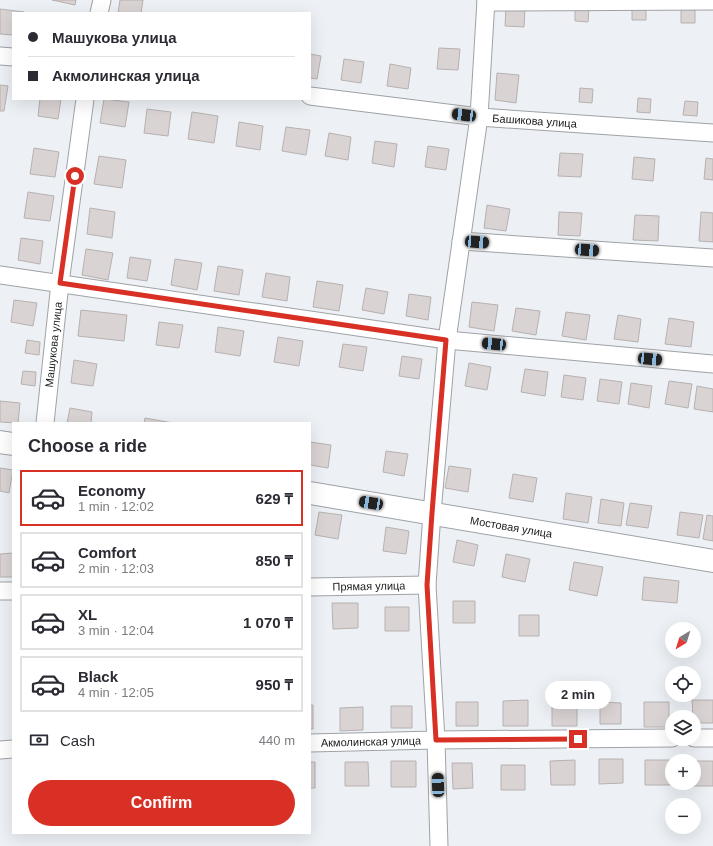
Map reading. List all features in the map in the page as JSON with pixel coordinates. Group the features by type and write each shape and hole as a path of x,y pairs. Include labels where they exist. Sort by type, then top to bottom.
{"street":[{"path":"99,12 102,0"},
{"path":"439,846 436,740 427,585 446,340 479,117 486,1 713,1"},
{"path":"0,56 12,57"},
{"name":"Башикова улица","path":"311,96 479,117 713,133"},
{"name":"Машукова улица","path":"45,422 60,283 85,100"},
{"path":"461,241 713,258"},
{"path":"0,275 446,340 713,364"},
{"path":"0,442 12,444"},
{"name":"Мостовая улица","path":"311,493 713,561"},
{"name":"Прямая улица","path":"311,587 427,585"},
{"path":"0,591 12,591"},
{"name":"Акмолинская улица","path":"311,743 436,740 665,738"},
{"path":"701,738 713,738"},
{"path":"0,750 12,749"}],"building":[{"path":"52,0 76,0 75,5"},
{"path":"120,0 143,0 141,12 118,12"},
{"path":"632,6 646,6 646,20 632,20"},
{"path":"506,7 525,8 524,27 505,26"},
{"path":"575,8 589,8 588,22 575,21"},
{"path":"0,9 24,12 12,12 12,35 0,34"},
{"path":"681,9 695,10 695,23 681,23"},
{"path":"439,48 460,49 458,70 437,69"},
{"path":"311,54 321,56 317,79 311,78"},
{"path":"344,59 364,62 361,83 341,80"},
{"path":"390,64 411,68 408,89 387,86"},
{"path":"497,73 519,75 516,103 495,100"},
{"path":"0,85 8,86 4,111 0,111"},
{"path":"580,88 593,89 592,103 579,102"},
{"path":"638,98 651,99 650,113 637,112"},
{"path":"40,100 61,100 58,119 38,116"},
{"path":"104,100 129,102 125,127 100,123"},
{"path":"685,101 698,102 697,116 683,115"},
{"path":"147,109 171,112 168,136 144,133"},
{"path":"192,112 218,116 214,143 188,139"},
{"path":"239,122 263,126 260,150 236,146"},
{"path":"286,127 310,130 306,155 282,151"},
{"path":"329,133 351,137 348,160 325,156"},
{"path":"375,141 397,144 394,167 372,163"},
{"path":"428,146 449,149 446,170 425,167"},
{"path":"34,148 59,152 55,177 30,174"},
{"path":"560,153 583,154 581,177 558,176"},
{"path":"99,156 126,160 122,188 94,184"},
{"path":"634,157 655,159 653,181 632,179"},
{"path":"706,158 713,159 713,180 704,179"},
{"path":"28,192 54,196 50,221 24,218"},
{"path":"487,205 510,209 506,231 484,228"},
{"path":"90,208 115,212 112,238 87,234"},
{"path":"559,212 582,213 580,236 558,235"},
{"path":"701,212 713,213 713,242 699,241"},
{"path":"635,215 659,216 658,241 633,240"},
{"path":"21,238 43,241 40,264 18,260"},
{"path":"86,249 113,253 108,280 82,275"},
{"path":"130,257 151,260 147,281 127,278"},
{"path":"175,259 202,263 197,290 171,285"},
{"path":"218,266 243,270 239,295 214,291"},
{"path":"266,273 290,277 287,301 262,297"},
{"path":"317,281 343,285 339,311 313,307"},
{"path":"366,288 388,292 384,314 362,310"},
{"path":"409,294 431,297 428,320 406,316"},
{"path":"14,300 37,303 33,326 11,322"},
{"path":"472,302 498,305 494,331 469,327"},
{"path":"516,308 540,311 536,335 512,331"},
{"path":"81,310 127,315 124,341 78,336"},
{"path":"566,312 590,315 586,340 562,336"},
{"path":"618,315 641,319 638,342 614,339"},
{"path":"669,318 694,322 691,347 665,344"},
{"path":"159,322 183,325 179,348 156,345"},
{"path":"218,327 244,331 240,356 215,352"},
{"path":"278,337 303,341 299,366 274,362"},
{"path":"27,340 40,342 39,355 25,353"},
{"path":"343,344 367,347 363,371 339,367"},
{"path":"402,356 422,359 419,379 399,376"},
{"path":"74,360 97,364 93,386 71,383"},
{"path":"469,363 491,367 487,390 465,386"},
{"path":"525,369 548,372 545,396 521,392"},
{"path":"23,371 36,372 35,386 21,384"},
{"path":"564,375 586,378 583,400 561,397"},
{"path":"600,379 622,382 619,404 597,401"},
{"path":"669,381 692,384 688,408 665,404"},
{"path":"631,383 652,386 649,408 628,404"},
{"path":"697,386 713,389 713,412 694,409"},
{"path":"0,401 20,403 18,422 0,422"},
{"path":"70,408 92,412 91,422 67,422"},
{"path":"145,418 167,422 144,422"},
{"path":"311,442 331,445 328,468 311,465"},
{"path":"386,451 408,454 404,476 383,472"},
{"path":"449,466 471,469 468,492 445,488"},
{"path":"0,468 12,470 9,493 0,491"},
{"path":"513,474 537,478 533,502 509,498"},
{"path":"566,493 592,497 588,523 563,519"},
{"path":"601,499 624,503 621,526 598,523"},
{"path":"630,503 652,506 648,528 626,525"},
{"path":"319,512 342,515 338,539 315,535"},
{"path":"680,512 703,515 699,538 677,535"},
{"path":"707,515 713,516 713,541 703,539"},
{"path":"386,527 409,531 406,554 383,551"},
{"path":"457,540 478,545 474,566 453,562"},
{"path":"12,553 12,577 0,577 0,554"},
{"path":"506,554 530,559 525,582 502,577"},
{"path":"574,562 603,567 597,596 569,590"},
{"path":"644,577 679,581 677,603 642,600"},
{"path":"453,601 475,601 475,623 453,623"},
{"path":"332,603 358,603 358,628 333,629"},
{"path":"385,607 409,607 409,631 385,631"},
{"path":"519,615 539,615 539,636 519,636"},
{"path":"528,700 528,726 503,726 503,701"},
{"path":"552,700 577,700 577,726 552,726"},
{"path":"713,700 713,723 701,723 701,710 693,710 692,702"},
{"path":"456,702 478,702 478,726 456,726"},
{"path":"600,702 621,703 621,724 600,724"},
{"path":"644,702 669,702 669,710 665,710 665,727 644,727"},
{"path":"311,705 313,705 313,729 311,729"},
{"path":"391,706 412,706 412,728 391,728"},
{"path":"363,707 363,730 340,731 340,708"},
{"path":"599,759 623,759 623,783 599,784"},
{"path":"575,760 575,785 551,785 550,761"},
{"path":"645,760 665,760 665,785 645,785"},
{"path":"391,761 416,761 416,787 391,787"},
{"path":"701,761 713,761 713,786 701,786"},
{"path":"311,762 315,762 315,788 311,788"},
{"path":"345,762 368,762 369,786 345,786"},
{"path":"452,763 472,763 473,788 453,789"},
{"path":"501,765 525,765 525,790 501,790"}],"route":[{"path":"75,176 60,283 446,340 427,585 436,740 578,739"}]}
